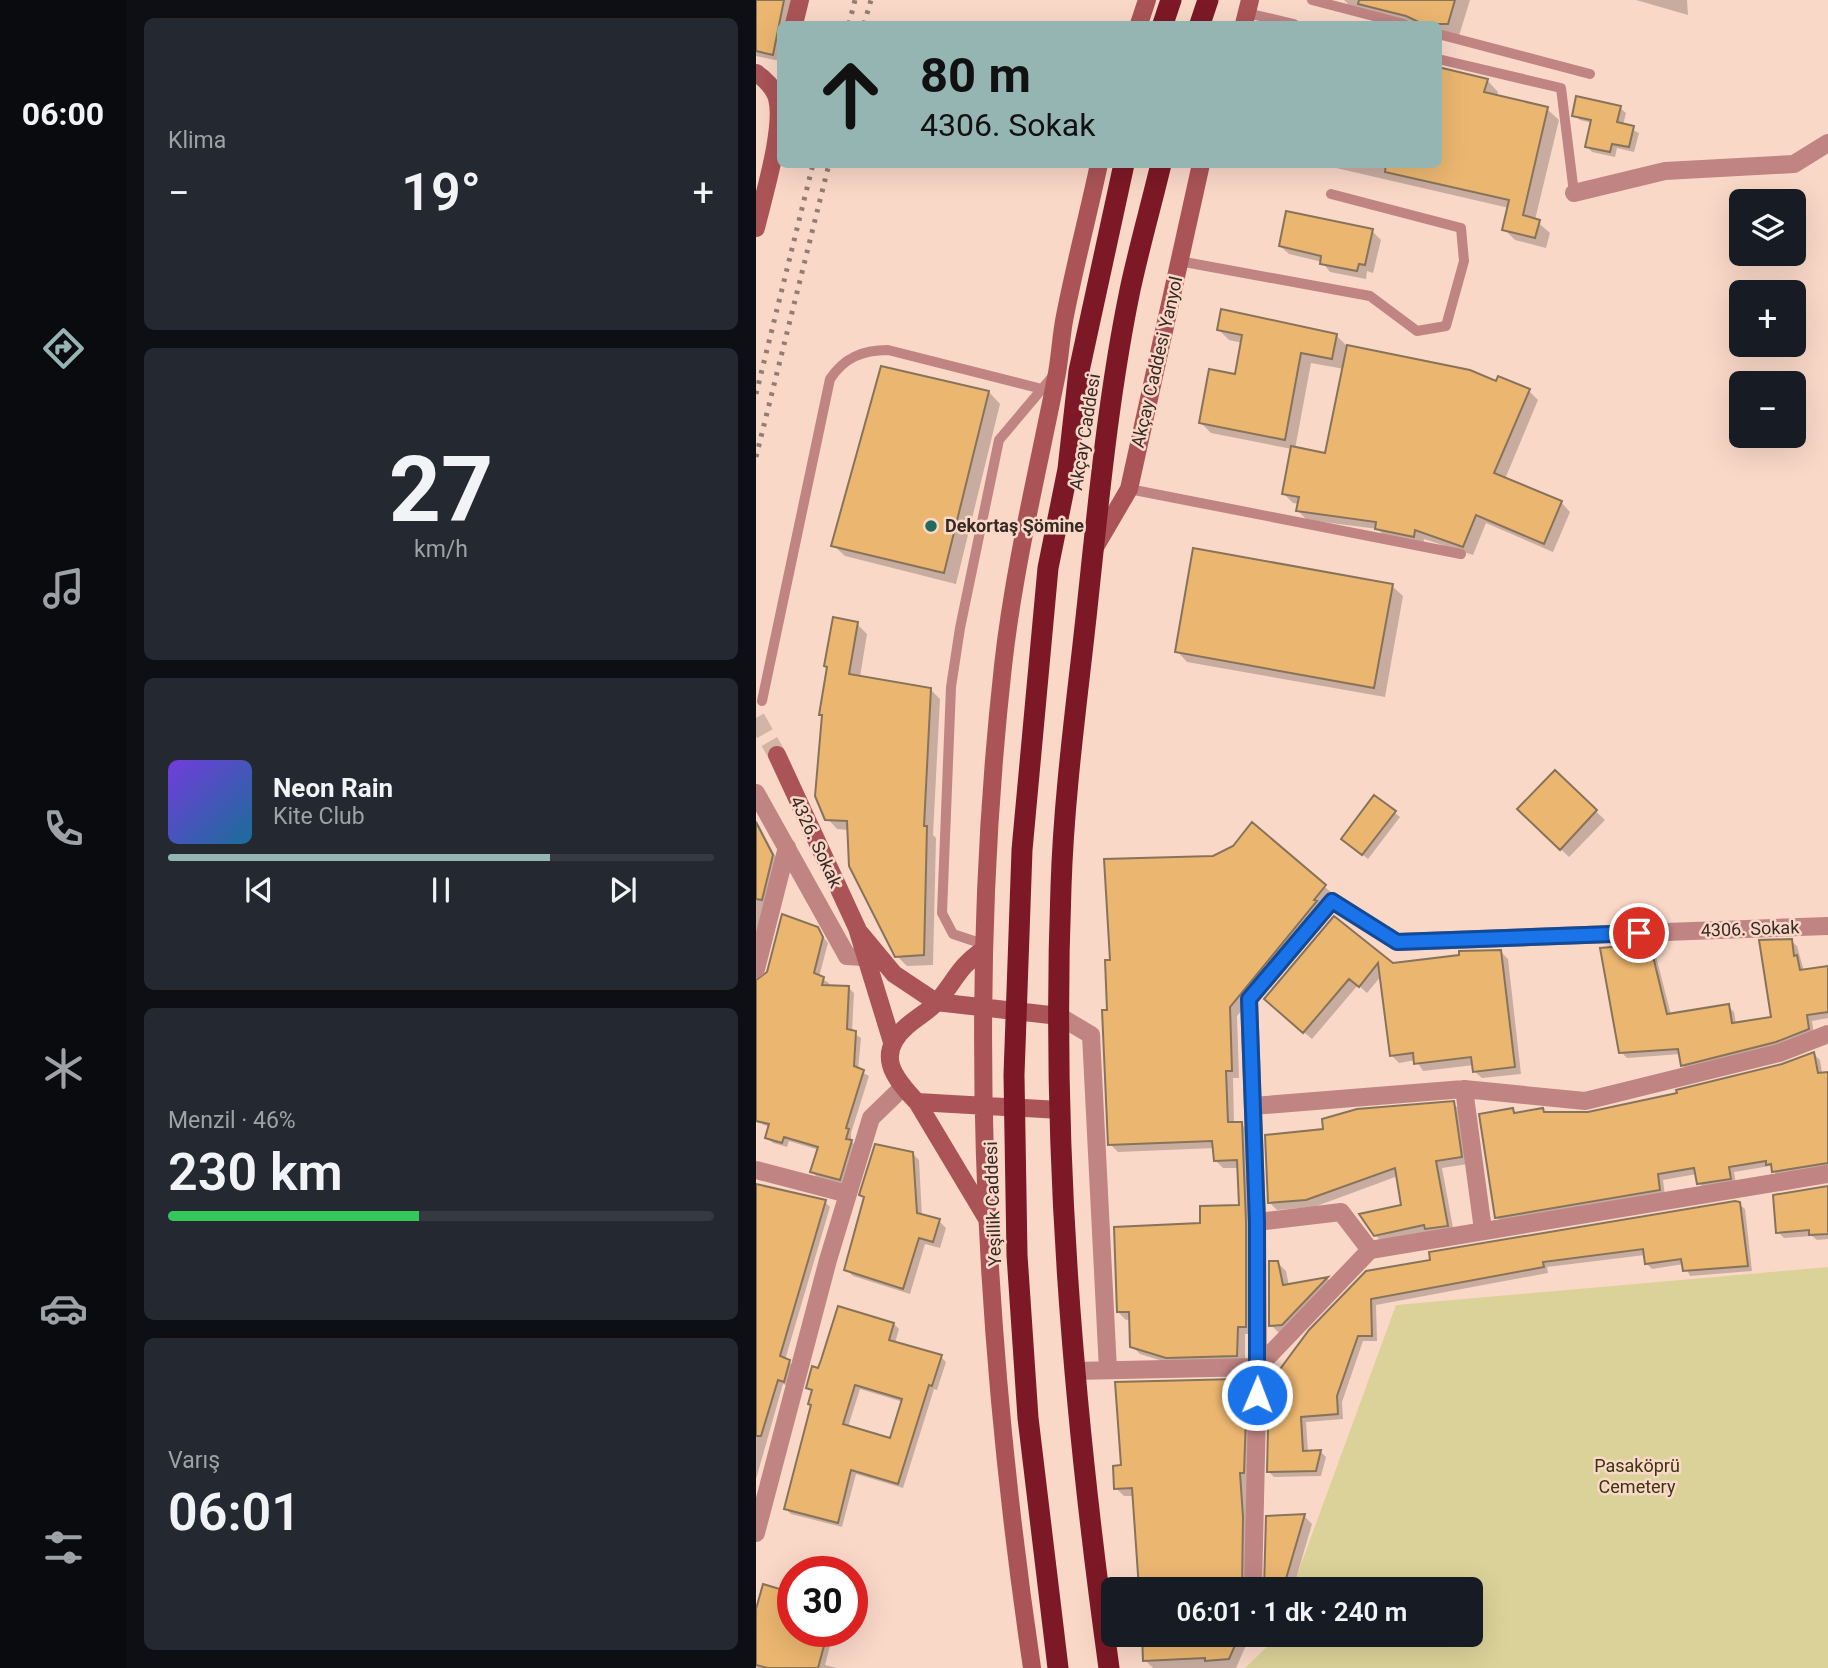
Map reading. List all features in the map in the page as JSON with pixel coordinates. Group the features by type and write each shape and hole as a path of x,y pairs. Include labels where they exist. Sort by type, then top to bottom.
{"highway":[{"path":"1164,21 1171,0"},
{"path":"1201,21 1208,0"},
{"name":"Akçay Caddesi","path":"1032,736 1048,568 1068,469 1079,370 1123,168"},
{"name":"Akçay Caddesi","path":"1059,1016 1061,885 1070,751 1093,552 1130,292 1160,168"},
{"name":"Yeşillik Caddesi","path":"1032,736 1022,850 1013,1108 1017,1255 1028,1418 1058,1668"},
{"path":"1059,1016 1060,1110 1074,1371 1091,1536 1109,1668"}],"street":[{"path":"795,21 800,0"},
{"path":"1140,21 1147,0"},
{"path":"756,73 777,89"},
{"path":"756,228 776,141 777,124"},
{"path":"1574,193 1665,172 1794,164 1828,143"},
{"path":"1032,1668 1018,1576 991,1314 984,1107 983,947 1003,665 1038,458 1098,168"},
{"name":"Akçay Caddesi Yanyol","path":"1093,552 1129,489 1200,168"},
{"name":"4326. Sokak","path":"777,755 857,928"},
{"path":"756,793 847,957 863,957"},
{"path":"756,969 787,847"},
{"name":"4306. Sokak","path":"1253,1106 1249,999 1332,901 1397,942 1828,926"},
{"path":"857,928 894,974 936,1002 1059,1016 1091,1035 1108,1370"},
{"path":"857,928 863,957 892,1042 889,1056 892,1070 902,1087 917,1102 988,1221"},
{"path":"892,1042 936,1002 962,964 983,947"},
{"path":"1253,1577 1258,1367 1253,1106 1464,1089 1585,1101 1779,1053 1828,1034"},
{"path":"756,1534 759,1509 871,1118 902,1087"},
{"path":"1464,1089 1483,1230"},
{"path":"917,1102 1060,1110"},
{"path":"756,1170 848,1194"},
{"path":"1074,1371 1258,1367 1370,1250 1828,1174"},
{"path":"1257,1222 1341,1212 1370,1250"}],"lane":[{"path":"1312,0 1392,21"},
{"path":"1247,13 1281,21"},
{"path":"1442,35 1590,74"},
{"path":"1442,60 1561,88 1574,193"},
{"path":"1179,261 1370,296 1417,331 1446,326 1464,261 1461,228 1331,194"},
{"path":"762,701 830,379 835,371 862,353 888,351 1042,389"},
{"path":"983,947 953,934 942,913 951,687 960,628 999,440 1057,371"},
{"path":"1129,489 1461,554"}],"green space":[{"name":"Pasaköprü Cemetery","path":"1828,1267 1828,1668 1245,1668 1267,1647 1483,1647 1483,1577 1296,1577 1396,1305"}],"building":[{"path":"756,0 784,0 780,21 777,21 773,55 756,51"},
{"path":"1359,0 1455,0 1448,24 1442,24 1442,21 1417,21 1358,4"},
{"path":"1442,68 1488,79 1484,92 1548,107 1523,215 1540,220 1535,238 1502,230 1509,200 1385,172 1386,168 1442,168"},
{"path":"1576,96 1621,106 1617,122 1634,126 1629,147 1612,144 1610,152 1585,147 1591,120 1572,116"},
{"path":"1286,211 1373,229 1365,265 1359,264 1357,271 1320,264 1321,256 1279,246"},
{"path":"1221,309 1337,334 1332,359 1301,353 1285,440 1199,423 1209,369 1235,374 1242,335 1217,330"},
{"path":"1347,345 1470,370 1496,381 1498,376 1530,389 1494,473 1562,501 1544,544 1476,515 1463,547 1415,530 1414,537 1375,529 1376,522 1296,511 1299,497 1282,494 1291,446 1325,453"},
{"path":"881,366 989,391 944,573 831,546"},
{"path":"1193,548 1393,584 1374,688 1175,652"},
{"path":"833,617 858,622 849,674 931,688 924,826 927,826 924,955 895,957 849,866 847,821 825,820 815,796 822,715 819,715"},
{"path":"1555,770 1597,810 1560,850 1517,809"},
{"path":"1374,795 1396,811 1362,855 1341,839"},
{"path":"756,822 773,855 762,900 756,899"},
{"path":"1252,822 1326,885 1314,900 1317,901 1230,1007 1232,1071 1226,1071 1228,1122 1242,1122 1246,1222 1246,1327 1238,1327 1237,1356 1166,1358 1130,1347 1129,1312 1117,1312 1114,1227 1200,1223 1200,1206 1239,1205 1237,1160 1214,1161 1212,1141 1108,1145 1102,1010 1107,1010 1105,960 1110,960 1104,859 1213,856 1233,846"},
{"path":"782,914 818,927 823,937 814,973 824,977 822,985 849,986 847,1029 856,1031 854,1066 864,1070 846,1128 849,1129 846,1139 852,1140 840,1180 810,1172 818,1147 784,1137 782,1143 765,1138 769,1124 756,1121 756,980 767,972"},
{"path":"1334,916 1393,963 1459,955 1459,951 1501,950 1515,1067 1473,1072 1471,1057 1414,1064 1413,1053 1390,1056 1378,963 1359,987 1349,979 1303,1033 1264,999"},
{"path":"1792,939 1794,956 1797,955 1800,970 1828,966 1828,1012 1807,1015 1809,1029 1776,1042 1681,1066 1678,1049 1619,1053 1600,948 1650,944 1667,1014 1729,1004 1732,1023 1771,1017 1759,940"},
{"path":"1814,1052 1818,1073 1828,1072 1828,1163 1772,1172 1771,1164 1766,1165 1766,1161 1729,1167 1731,1179 1697,1184 1694,1168 1658,1174 1660,1190 1495,1218 1479,1114 1513,1108 1514,1113 1543,1108 1544,1112 1588,1112 1677,1093 1676,1090 1782,1064"},
{"path":"1454,1101 1462,1157 1436,1161 1448,1226 1425,1229 1424,1225 1374,1236 1359,1214 1401,1205 1395,1168 1306,1200 1268,1203 1265,1135 1323,1129 1322,1119 1357,1109"},
{"path":"875,1144 913,1152 917,1213 940,1219 933,1242 919,1238 903,1289 844,1270 864,1197 859,1195"},
{"path":"756,1184 826,1200 780,1356 790,1360 784,1382 778,1380 761,1436 756,1436"},
{"path":"1828,1186 1828,1234 1809,1235 1809,1230 1776,1233 1773,1195"},
{"path":"1740,1202 1748,1266 1683,1271 1681,1259 1645,1264 1643,1249 1543,1262 1544,1267 1371,1299 1372,1336 1358,1336 1337,1396 1338,1414 1301,1417 1303,1451 1321,1450 1316,1471 1267,1472 1269,1384 1309,1330 1366,1271 1430,1260 1429,1252"},
{"path":"1269,1261 1278,1261 1283,1285 1328,1277 1282,1325 1269,1326"},
{"path":"838,1306 894,1323 889,1340 942,1355 932,1386 929,1385 898,1484 851,1470 838,1523 784,1509 811,1405 808,1404 812,1390 806,1388 812,1366 818,1368","holes":["855,1385 902,1399 890,1438 843,1424"]},
{"path":"1238,1379 1240,1422 1246,1415 1244,1473 1240,1473 1242,1577 1138,1577 1132,1488 1114,1489 1113,1466 1121,1465 1115,1382"},
{"path":"1305,1514 1287,1577 1264,1577 1266,1516"},
{"path":"763,1584 777,1588 777,1647 824,1647 818,1668 768,1668 756,1665 756,1609"},
{"path":"1142,1647 1234,1647 1229,1659 1143,1661"}],"tunnel":[{"path":"756,718 777,755"}],"railway":[{"path":"850,21 855,0"},
{"path":"865,21 871,0"},
{"path":"756,394 812,168"},
{"path":"756,457 828,168"}],"place":[{"name":"Dekortaş Şömine","path":"931,526"}],"route":[{"path":"1257,1395 1257,1222 1249,999 1332,901 1397,942 1639,933"}]}
